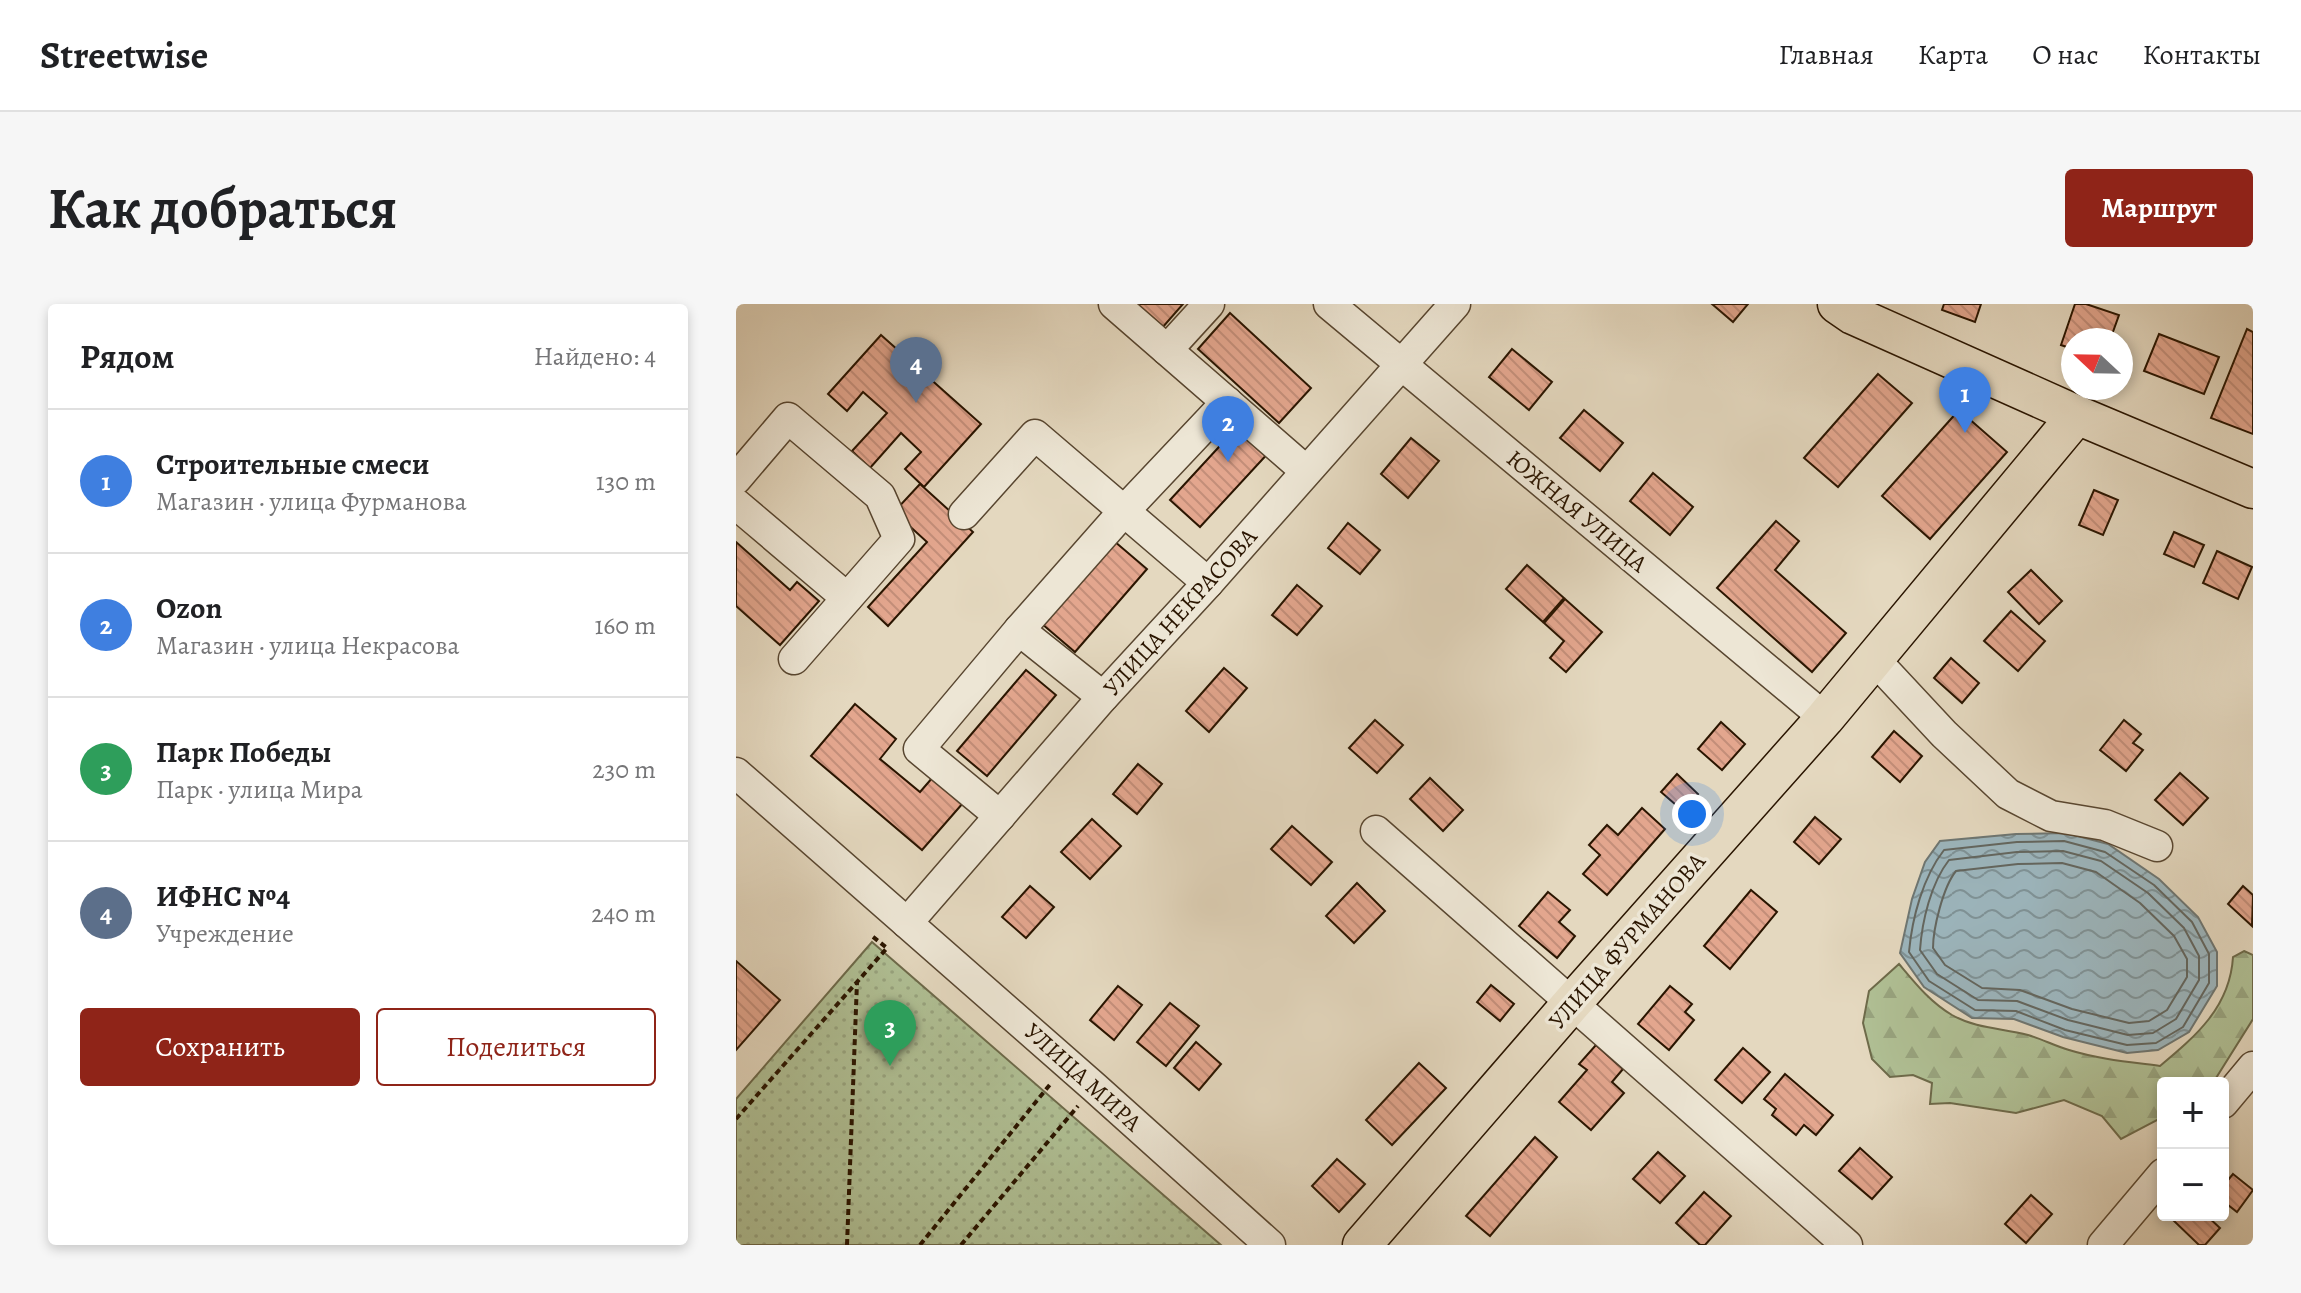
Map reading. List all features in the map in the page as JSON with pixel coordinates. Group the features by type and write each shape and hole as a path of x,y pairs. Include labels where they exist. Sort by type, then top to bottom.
{"main road":[{"path":"1837,304 1853,315 2077,415 2253,489"},
{"name":"УЛИЦА ФУРМАНОВА","path":"1362,1245 1825,718 2077,415"}],"street":[{"path":"1114,304 1306,471"},
{"path":"1167,350 1209,304"},
{"name":"ЮЖНАЯ УЛИЦА","path":"1329,304 1825,718"},
{"name":"УЛИЦА НЕКРАСОВА","path":"900,917 1000,816 1455,304"},
{"path":"1000,816 919,749 1124,511 1227,402"},
{"path":"736,479 788,418 880,496 899,539 794,659"},
{"path":"964,514 1035,435 1208,583"},
{"path":"736,504 847,598"},
{"path":"1019,630 1103,697"},
{"path":"1874,659 1944,734 2008,794 2051,816 2105,825 2157,846"},
{"name":"УЛИЦА МИРА","path":"736,773 1270,1245"},
{"path":"1376,831 1847,1245"},
{"path":"2229,1096 2253,1067"},
{"path":"2103,1245 2157,1181"}],"path":[{"path":"736,1119 887,948 872,936"},
{"path":"847,1245 857,982"},
{"path":"920,1245 1067,1063"},
{"path":"961,1245 1094,1087"}],"green space":[{"path":"872,942 1221,1245 736,1245 736,1099"},
{"path":"2244,951 2253,955 2253,1019 2217,1077 2157,1077 2157,1120 2121,1139 2102,1116 2064,1100 2016,1113 1950,1103 1930,1104 1932,1083 1913,1075 1890,1077 1872,1059 1863,1023 1869,991 1899,964 1930,998 1961,1020 2028,1035 2091,1056 2160,1066 2198,1032 2218,1006 2230,975 2233,957"}],"water":[{"path":"2066,833 2108,844 2159,879 2198,917 2217,952 2217,986 2189,1032 2158,1050 2127,1053 2063,1037 2014,1019 1972,1018 1924,987 1900,953 1912,899 1925,862 1940,841"}],"building":[{"path":"1135,304 1183,304 1162,328"},
{"path":"1712,304 1748,304 1733,322"},
{"path":"1944,304 1981,304 1975,322 1942,310"},
{"path":"2075,304 2086,304 2119,315 2114,328 2067,328"},
{"path":"1230,313 1311,388 1279,423 1198,349"},
{"path":"2247,329 2253,332 2253,434 2211,418"},
{"path":"2159,334 2219,357 2204,394 2144,371"},
{"path":"881,335 981,424 924,487 905,469 921,452 901,433 870,468 852,451 887,413 863,392 847,411 828,394"},
{"path":"1512,349 1552,382 1529,410 1489,377"},
{"path":"1878,374 1912,403 1838,487 1804,458"},
{"path":"1584,410 1623,443 1600,471 1560,438"},
{"path":"1959,410 2007,452 1930,539 1882,496"},
{"path":"1241,423 1271,450 1200,527 1170,500"},
{"path":"1411,438 1439,461 1408,498 1381,474"},
{"path":"1653,473 1693,507 1670,535 1630,501"},
{"path":"920,484 973,532 888,626 868,607 927,542 894,512"},
{"path":"2094,490 2118,500 2103,535 2079,525"},
{"path":"1776,521 1799,541 1775,570 1846,633 1812,672 1717,588"},
{"path":"1348,523 1380,550 1360,574 1328,548"},
{"path":"2174,532 2204,545 2194,567 2164,554"},
{"path":"1114,541 1147,569 1075,652 1042,624"},
{"path":"736,542 790,590 797,582 819,601 780,645 736,606"},
{"path":"2217,551 2252,567 2238,599 2203,583"},
{"path":"1527,565 1564,598 1543,622 1506,589"},
{"path":"2031,570 2062,601 2039,624 2008,592"},
{"path":"1297,585 1322,606 1297,635 1272,615"},
{"path":"1565,599 1602,632 1566,672 1550,658 1564,641 1544,623"},
{"path":"2011,611 2045,641 2018,671 1984,641"},
{"path":"1951,658 1979,683 1962,703 1934,678"},
{"path":"1224,668 1247,688 1209,732 1186,711"},
{"path":"1026,670 1056,695 987,776 957,751"},
{"path":"855,704 896,739 880,759 920,792 933,777 963,803 922,850 811,756"},
{"path":"1375,720 1403,745 1377,773 1349,748"},
{"path":"2124,720 2141,734 2133,743 2143,750 2126,771 2100,750"},
{"path":"1721,722 1745,744 1722,770 1698,749"},
{"path":"1894,731 1922,756 1900,782 1872,757"},
{"path":"1138,764 1162,784 1137,814 1113,794"},
{"path":"2180,773 2208,798 2183,825 2155,800"},
{"path":"1677,774 1698,794 1683,811 1661,792"},
{"path":"1430,778 1463,810 1443,831 1410,799"},
{"path":"1642,808 1665,829 1607,895 1583,874 1600,855 1589,845 1607,825 1618,835"},
{"path":"1815,817 1841,839 1819,864 1794,842"},
{"path":"1092,819 1121,846 1090,879 1061,852"},
{"path":"1292,826 1332,862 1311,885 1271,849"},
{"path":"1357,883 1385,911 1354,943 1326,916"},
{"path":"1030,886 1054,907 1026,938 1002,917"},
{"path":"2243,886 2253,895 2252,926 2228,904"},
{"path":"1751,890 1777,912 1730,969 1704,946"},
{"path":"1548,892 1570,910 1559,922 1575,936 1557,958 1519,926"},
{"path":"736,961 780,1000 736,1050"},
{"path":"1491,985 1514,1004 1500,1021 1477,1002"},
{"path":"1118,986 1142,1005 1114,1040 1090,1020"},
{"path":"1670,986 1692,1004 1685,1012 1694,1020 1669,1050 1638,1024"},
{"path":"1170,1003 1199,1026 1166,1066 1137,1042"},
{"path":"1196,1042 1221,1064 1199,1090 1174,1068"},
{"path":"1596,1045 1623,1069 1612,1082 1624,1093 1591,1130 1559,1102 1587,1070 1579,1064"},
{"path":"1743,1048 1770,1072 1742,1103 1715,1080"},
{"path":"1419,1063 1446,1088 1392,1145 1366,1120"},
{"path":"1785,1074 1833,1115 1816,1135 1804,1125 1796,1135 1772,1115 1776,1109 1764,1099"},
{"path":"1535,1137 1557,1157 1490,1236 1466,1216"},
{"path":"1860,1148 1892,1177 1872,1199 1839,1171"},
{"path":"1658,1152 1685,1176 1660,1203 1633,1179"},
{"path":"1337,1159 1365,1184 1339,1212 1312,1186"},
{"path":"2233,1174 2253,1190 2237,1212 2229,1206 2229,1179"},
{"path":"1704,1192 1731,1216 1705,1245 1700,1245 1676,1223"},
{"path":"2031,1195 2052,1214 2026,1243 2005,1224"},
{"path":"2174,1221 2212,1221 2220,1228 2205,1245 2199,1245"}],"place":[{"name":"ИФНС №4","path":"916,403"},
{"name":"Строительные смеси","path":"1965,433"},
{"name":"Ozon","path":"1228,462"},
{"name":"Парк Победы","path":"890,1066"}]}
